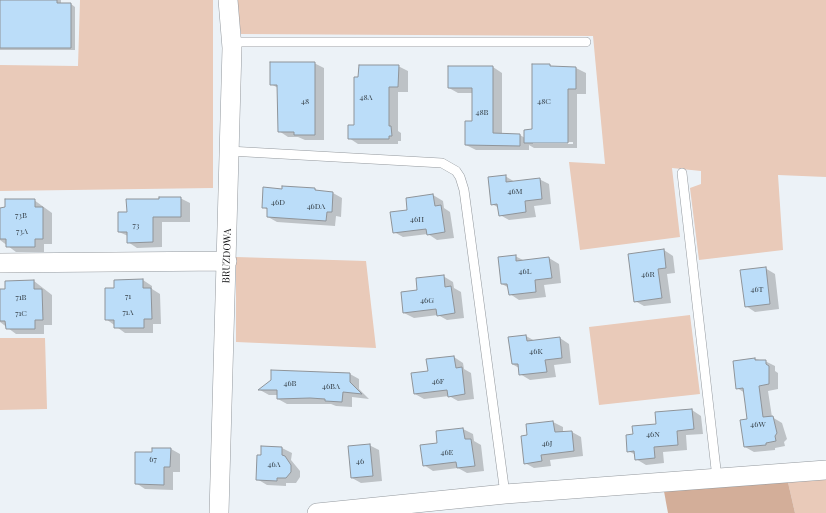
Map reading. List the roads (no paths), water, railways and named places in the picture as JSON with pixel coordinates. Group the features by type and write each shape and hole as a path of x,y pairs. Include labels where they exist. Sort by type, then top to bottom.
{"street":[{"name":"BRUZDOWA","path":"219,513 232,42 228,0"},
{"path":"0,263 227,261"},
{"path":"316,513 505,494 826,470"}],"lane":[{"path":"232,42 586,42"},
{"path":"229,151 442,163 456,171 460,177 464,190 505,494"},
{"path":"682,173 717,478"}]}
